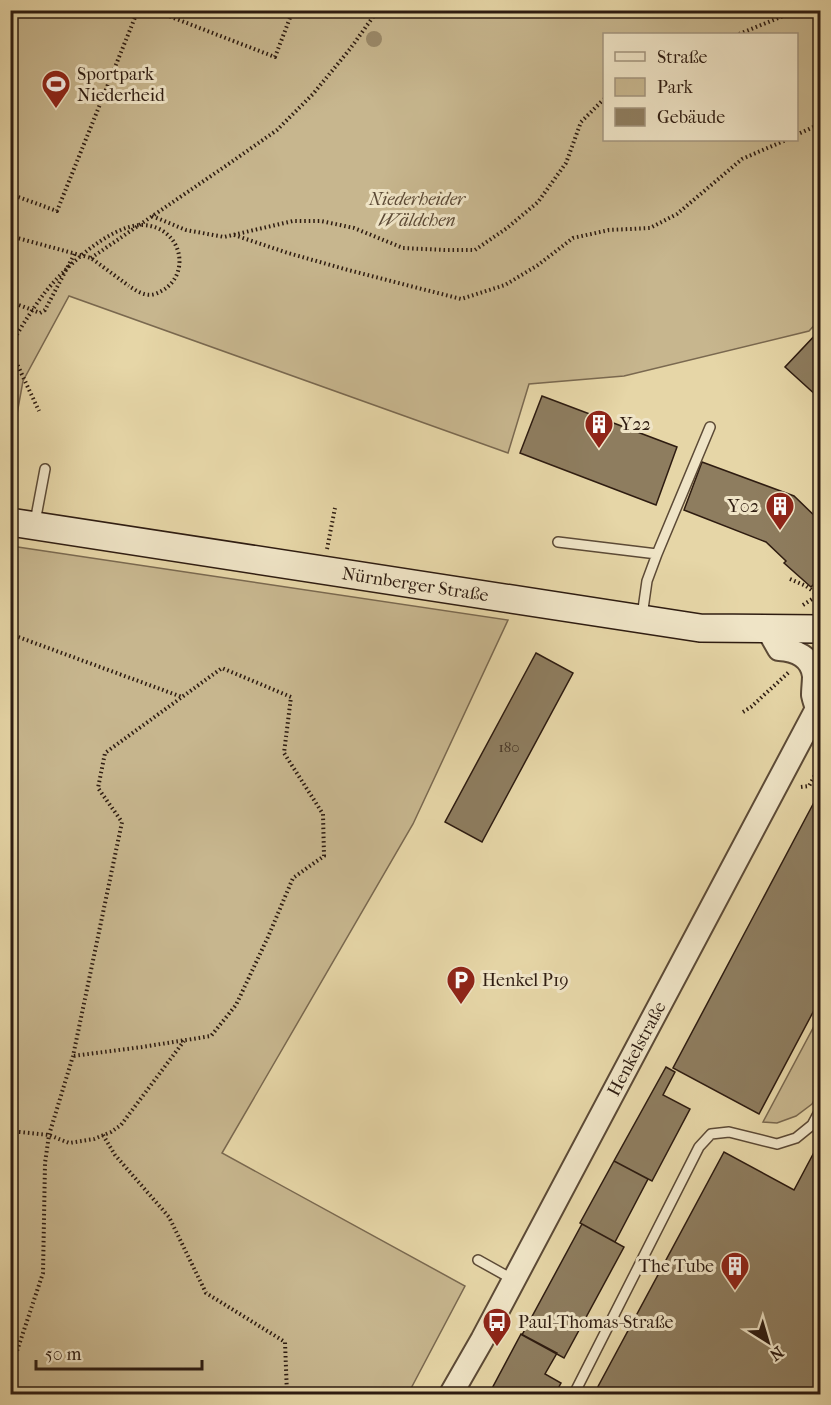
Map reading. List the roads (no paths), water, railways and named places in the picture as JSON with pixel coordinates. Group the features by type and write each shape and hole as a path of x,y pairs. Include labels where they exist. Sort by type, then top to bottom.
{"main road":[{"name":"Nürnberger Straße","path":"22,524 700,628 820,629"}],"street":[{"path":"767,628 779,649 791,650 806,658 814,674 813,696 819,706"},
{"name":"Henkelstraße","path":"451,1395 819,706"}],"lane":[{"path":"642,619 648,581 657,554 710,427"},
{"path":"22,524 45,469"},
{"path":"558,542 657,554"},
{"path":"574,1395 699,1147 711,1134 729,1132 777,1144 796,1138 812,1125 820,1110"},
{"path":"478,1260 513,1280"}],"place":[{"name":"Sportpark Niederheid","path":"56,110"},
{"name":"Y22","path":"599,450"},
{"name":"Y02","path":"780,532"},
{"name":"Henkel P19","path":"461,1006"},
{"name":"The Tube","path":"735,1292"},
{"name":"Paul-Thomas-Straße","path":"497,1348"}],"park label":[{"name":"Niederheider Wäldchen","path":"417,209"}]}
